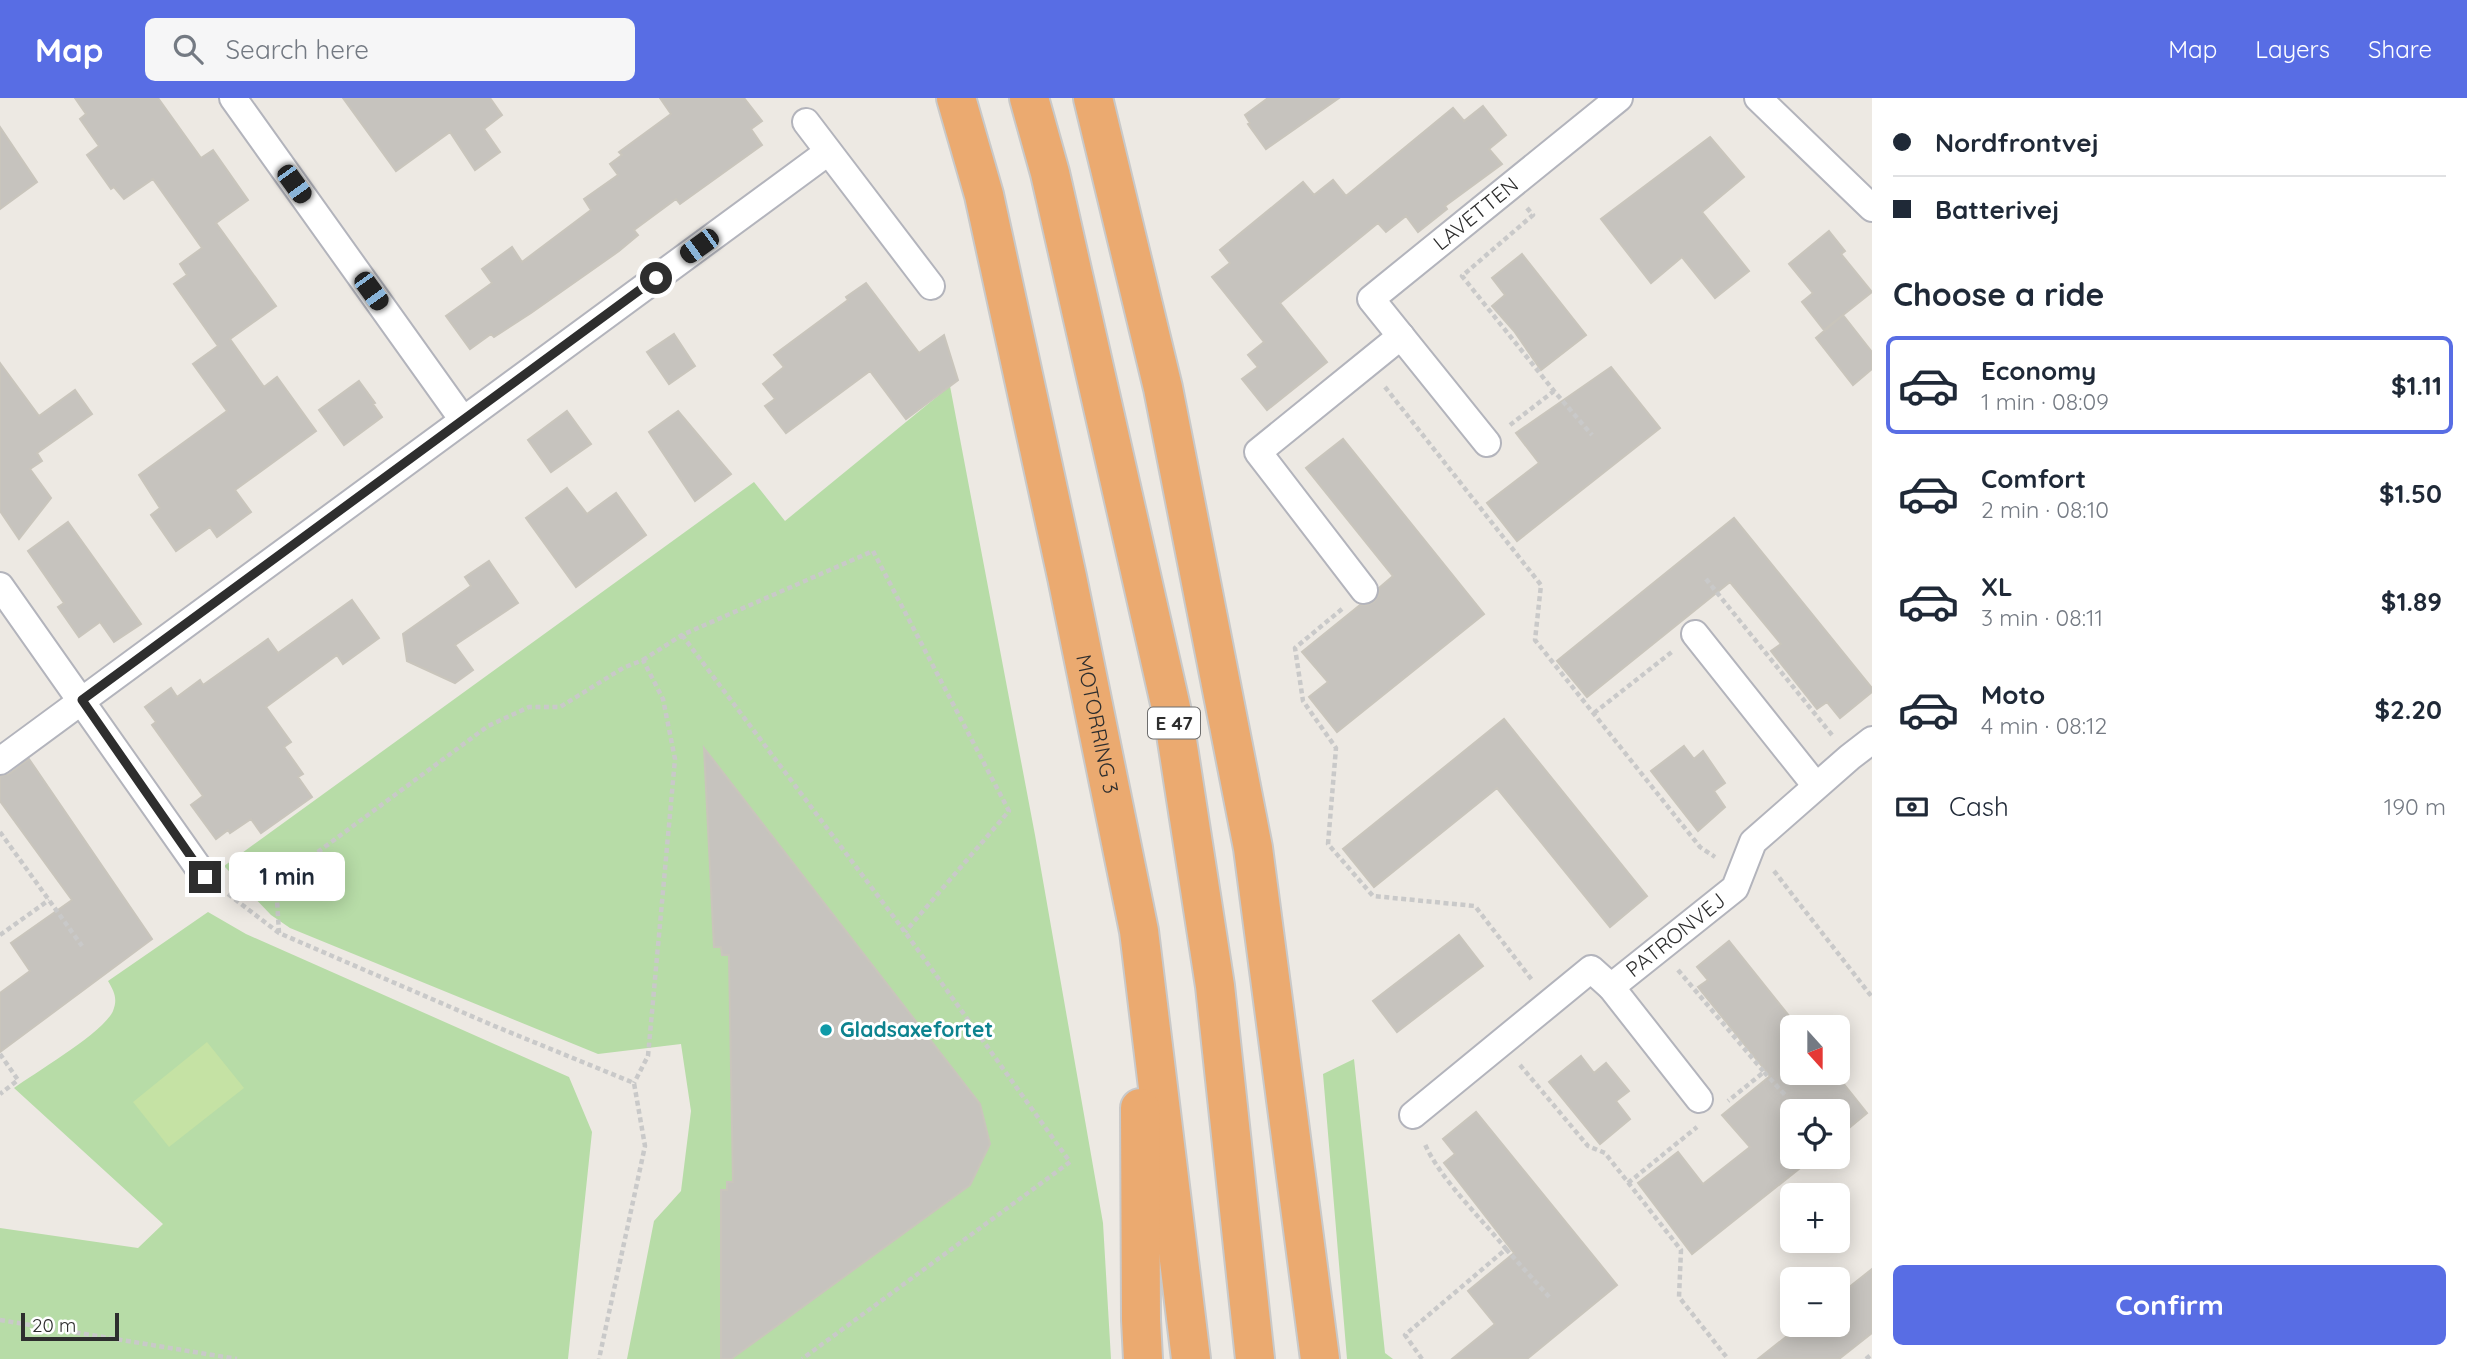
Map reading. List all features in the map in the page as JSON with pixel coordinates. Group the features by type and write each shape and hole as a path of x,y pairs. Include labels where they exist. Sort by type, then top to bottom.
{"highway":[{"name":"MOTORRING 3","path":"956,98 984,195 1067,577 1139,931 1191,1359"},
{"name":"E 47","path":"1028,98 1050,173 1174,721 1215,986 1255,1359"},
{"path":"1093,98 1163,388 1253,848 1320,1359"},
{"path":"1139,931 1143,1359"},
{"path":"1304,1246 1307,1359"}],"street":[{"path":"233,98 463,420"},
{"name":"LAVETTEN","path":"1488,443 1371,299 1619,98"},
{"path":"1758,98 1872,208"},
{"path":"806,122 930,286"},
{"path":"0,761 828,152"},
{"path":"1364,590 1258,452 1401,337"},
{"path":"0,586 205,877"},
{"path":"1695,634 1816,786"},
{"name":"PATRONVEJ","path":"1611,987 1735,888 1753,842 1872,740"},
{"name":"PATRONVEJ","path":"1413,1115 1591,969 1611,987 1699,1099"}],"path":[{"path":"1511,185 1532,215 1462,276 1591,435"},
{"path":"1367,364 1541,585 1535,640 1700,847 1716,857 1744,866 1773,869 1872,997"},
{"path":"279,933 276,883 488,726 529,707 560,707 682,635 873,551 1009,811 905,932"},
{"path":"1706,579 1850,757"},
{"path":"1364,590 1295,648 1303,701 1336,748 1328,844 1373,896 1475,906 1550,1003"},
{"path":"1594,713 1729,607"},
{"path":"682,635 905,932 1069,1161 802,1359"},
{"path":"599,1359 645,1146 634,1083 648,1056 675,759 663,699 643,660"},
{"path":"0,832 82,946"},
{"path":"205,877 279,933 634,1083"},
{"path":"0,935 49,900"},
{"path":"1502,1043 1588,1146 1605,1153 1681,1250 1679,1297 1728,1359"},
{"path":"0,1054 18,1080 0,1094"},
{"path":"1764,1072 1786,1096"},
{"path":"1413,1115 1429,1154 1506,1249 1551,1298"},
{"path":"1422,1359 1405,1335 1506,1249"},
{"path":"0,1320 237,1359"},
{"path":"1866,1359 1872,1354"}],"green space":[{"path":"950,386 1035,835 1103,1223 1111,1359 627,1359 654,1221 681,1191 691,1111 681,1044 598,1054 290,928 271,915 224,866 754,482 785,521"},
{"path":"208,912 246,934 569,1077 592,1132 568,1359 0,1359 0,1228 138,1248 163,1224 14,1088 83,1041 107,1020 115,1003 114,992 108,981"},
{"path":"207,1042 244,1088 169,1147 133,1102"},
{"path":"1354,1059 1385,1353 1393,1359 1347,1359 1323,1074"}],"building":[{"path":"75,98 158,98 201,158 213,150 248,200 216,223 276,306 230,339 264,387 277,377 316,431 235,490 251,512 217,537 210,527 176,551 151,515 160,508 139,475 227,411 193,364 218,346 174,284 187,275 180,264 202,248 153,179 124,199 114,187 111,189 87,155 99,146 80,119 86,114"},
{"path":"343,98 490,98 502,115 484,129 500,152 475,170 450,132 396,171"},
{"path":"660,98 744,98 762,121 751,129 762,145 680,204 676,199 634,230 638,235 619,251 531,313 494,337 491,334 470,349 446,316 492,283 482,269 512,247 522,262 591,210 584,199 618,175 610,164 622,155 619,152 671,114"},
{"path":"1268,98 1339,98 1266,149 1248,124 1250,123 1245,115"},
{"path":"1483,106 1506,135 1489,149 1502,164 1445,206 1447,209 1418,232 1406,216 1386,232 1378,223 1280,303 1327,362 1267,410 1242,379 1258,367 1248,355 1264,342 1212,277 1230,263 1220,250 1303,182 1314,195 1333,180 1346,196 1453,108 1464,121"},
{"path":"0,127 37,182 0,209"},
{"path":"1710,137 1744,177 1702,212 1749,271 1715,298 1682,257 1651,283 1601,219"},
{"path":"1829,231 1845,251 1841,254 1872,292 1824,330 1802,302 1813,293 1789,264"},
{"path":"1522,254 1586,335 1541,370 1514,331 1492,306 1505,295 1492,278"},
{"path":"866,283 919,353 944,335 958,380 906,419 870,371 786,433 765,406 775,399 763,384 784,367 774,355 848,300 846,297"},
{"path":"1843,315 1872,352 1872,369 1853,385 1816,338"},
{"path":"674,334 695,366 669,384 647,352"},
{"path":"0,363 39,416 75,390 92,414 37,453 42,461 30,469 51,498 19,539 0,511"},
{"path":"1611,367 1660,428 1517,541 1487,503 1539,463 1516,433"},
{"path":"359,381 382,417 344,445 319,410"},
{"path":"567,411 591,444 551,472 528,440"},
{"path":"678,411 731,474 695,501 649,432"},
{"path":"1343,439 1484,614 1337,732 1309,697 1328,682 1302,652 1360,605 1374,602 1379,595 1379,588 1393,576 1306,468"},
{"path":"567,488 587,514 616,493 646,535 576,587 526,518"},
{"path":"1734,518 1872,688 1872,692 1840,718 1827,702 1817,709 1771,651 1781,644 1730,582 1587,697 1557,661"},
{"path":"68,522 141,624 114,642 100,622 79,637 58,607 64,603 28,551"},
{"path":"489,561 518,603 455,645 473,670 455,683 407,661 403,634 471,586 465,577"},
{"path":"352,600 379,638 343,664 337,655 266,707 291,742 284,747 303,774 298,777 312,797 261,833 251,819 216,839 191,805 203,796 152,725 156,722 145,707 171,688 177,697 200,680 203,685 268,639 278,653"},
{"path":"1504,719 1647,896 1610,927 1497,788 1374,887 1343,849"},
{"path":"1684,746 1694,759 1703,751 1725,783 1714,791 1725,807 1698,831 1651,771"},
{"name":"Gladsaxefortet","path":"704,748 980,1104 990,1144 970,1185 731,1359 721,1359 721,1190 727,1190 727,1182 733,1182 729,955 722,955 721,947 714,947"},
{"path":"29,759 152,939 0,1052 0,993 30,971 11,943 72,900 0,801 0,776 9,774"},
{"path":"1459,935 1483,966 1397,1032 1373,1001"},
{"path":"1729,941 1788,1015 1780,1015 1780,1085 1845,1085 1867,1113 1850,1127 1850,1099 1780,1099 1780,1169 1799,1169 1692,1254 1638,1183 1678,1152 1703,1184 1750,1147 1722,1115 1770,1076 1698,987 1708,980 1697,967"},
{"path":"1581,1056 1594,1073 1606,1063 1629,1091 1616,1101 1630,1119 1600,1144 1549,1082"},
{"path":"1476,1112 1617,1285 1527,1359 1452,1359 1495,1324 1468,1291 1514,1253 1444,1163 1455,1154 1443,1139"},
{"path":"1872,1269 1872,1333 1839,1359 1758,1359 1786,1337 1850,1337 1850,1286"}],"place":[{"name":"Gladsaxefortet","path":"826,1030"}],"route":[{"path":"205,877 82,700 656,278"}]}
